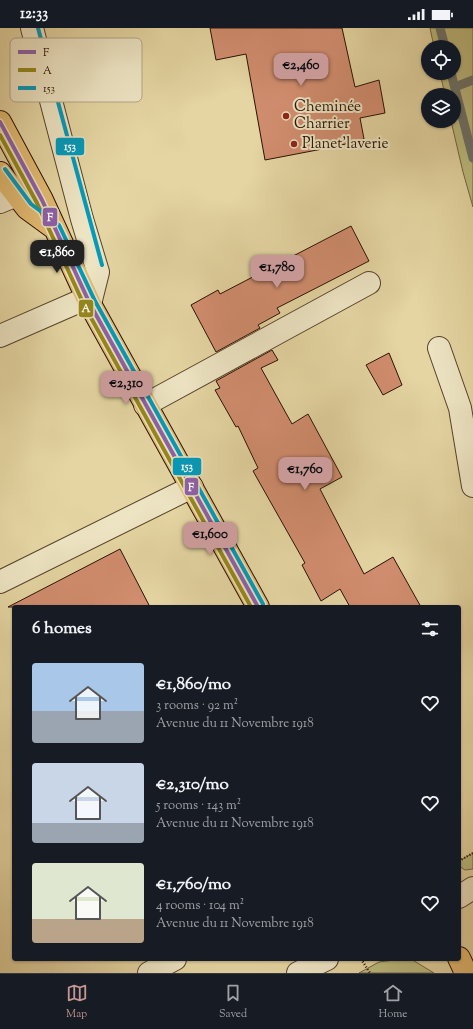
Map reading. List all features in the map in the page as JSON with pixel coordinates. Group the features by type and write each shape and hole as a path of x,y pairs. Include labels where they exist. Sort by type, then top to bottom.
{"main road":[{"path":"0,122 42,200 88,301 257,605"},
{"path":"0,173 9,198 27,208 54,228"},
{"path":"460,961 466,973"}],"street":[{"path":"32,28 35,38"},
{"path":"0,336 88,301 98,272 82,219 51,102"},
{"path":"145,405 369,283"},
{"path":"439,348 460,408 473,486"},
{"path":"0,582 192,487"},
{"path":"461,896 473,888"},
{"path":"149,973 171,961"},
{"path":"298,973 323,961"}],"path":[{"path":"461,860 473,853"},
{"path":"362,961 370,973"}],"shaded area":[{"path":"430,28 473,28 473,207 453,128 461,128 461,88 443,88 442,80 461,80 461,40 433,40"},
{"path":"473,853 473,869 465,870 461,867 461,860"},
{"path":"414,961 434,973 359,973 379,962"}],"building":[{"path":"210,28 342,28 355,87 379,80 385,113 360,118 364,139 338,146 265,160 246,54 216,60"},
{"path":"351,226 369,261 277,308 280,313 258,325 260,328 216,352 191,305 218,290 220,294"},
{"path":"272,350 278,360 261,368 292,424 308,414 342,477 320,489 364,574 393,557 420,605 349,605 340,589 321,601 302,565 305,563 253,471 258,468 238,426 236,427 215,390 220,388 216,381"},
{"path":"389,353 402,385 383,395 366,365"},
{"path":"120,549 149,605 12,605 12,607 8,607"}],"waterway":[{"path":"440,28 443,40"},
{"path":"453,80 473,158"},
{"path":"455,87 473,80"}],"transit line":[{"name":"153","path":"38,28 41,38"},
{"name":"153","path":"58,102 102,265"},
{"name":"F","path":"0,122 42,200 90,304 257,605"},
{"name":"A","path":"0,135 37,203 85,307 250,605"},
{"name":"153","path":"5,169 31,204 59,225 95,301 263,604"}],"place":[{"name":"Cheminée Charrier","path":"286,116"},
{"name":"Planet'laverie","path":"294,144"}]}
